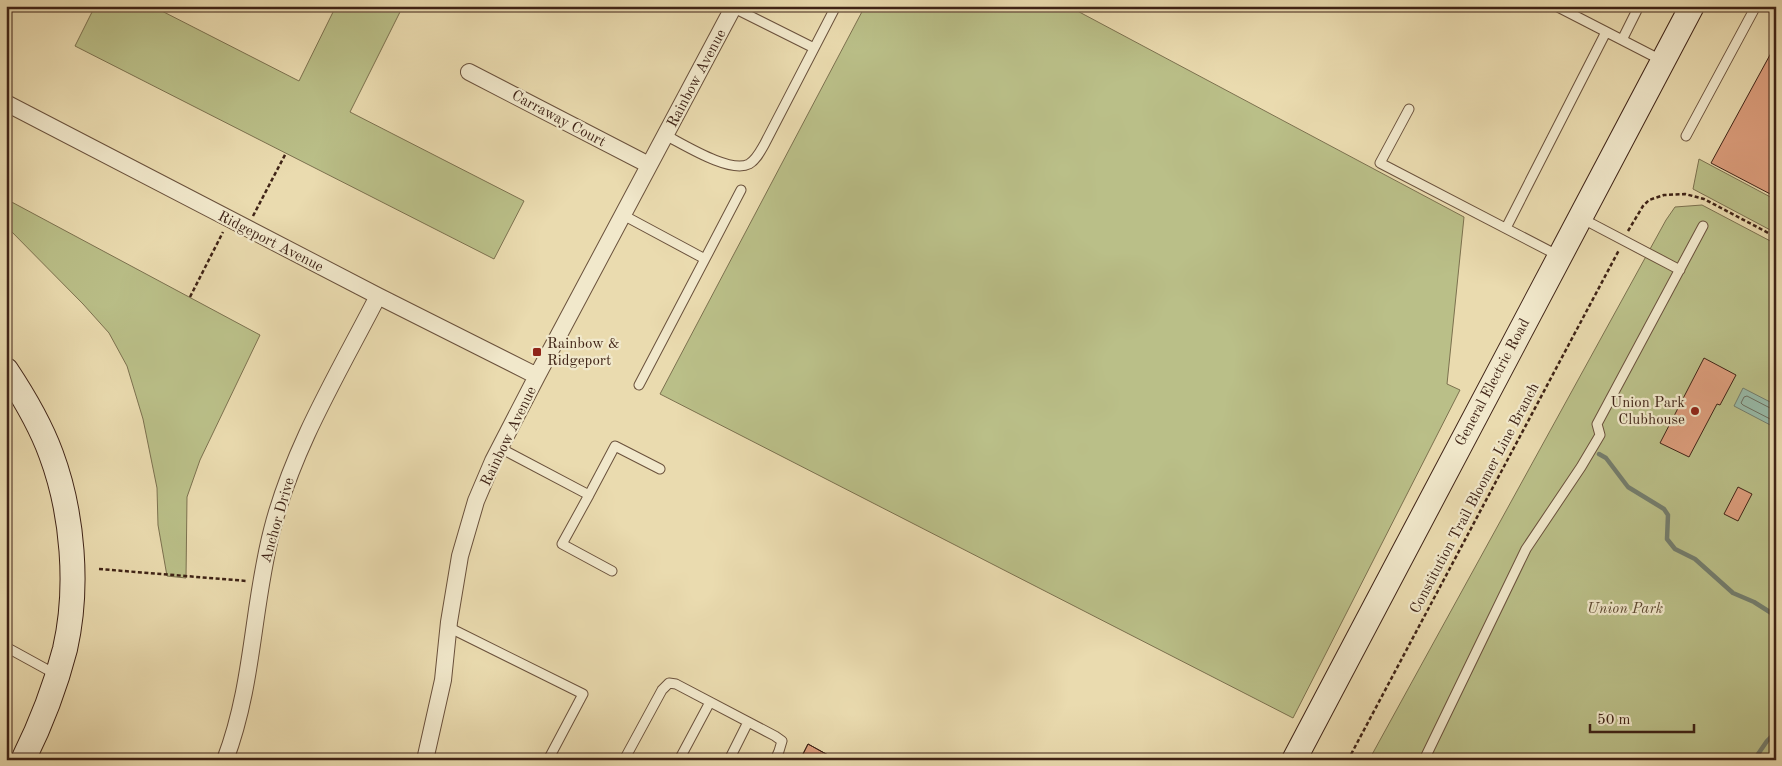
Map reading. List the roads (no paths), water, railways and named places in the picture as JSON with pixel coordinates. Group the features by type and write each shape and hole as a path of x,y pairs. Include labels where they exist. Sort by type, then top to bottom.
{"main road":[{"name":"General Electric Road","path":"1294,760 1692,6"},
{"path":"6,370 27,402 51,454 64,500 72,556 72,602 65,648 46,709 23,760"}],"street":[{"name":"Rainbow Avenue","path":"425,760 443,680 448,627 463,547 476,501 500,448 537,376 733,7"},
{"name":"Carraway Court","path":"470,72 649,165"},
{"name":"Ridgeport Avenue","path":"6,103 378,296 537,376"},
{"name":"Anchor Drive","path":"225,760 241,710 250,663 264,563 272,528 294,462 311,425 378,296"}],"lane":[{"path":"665,135 724,163 742,166 750,163 764,145 836,6"},
{"path":"1556,6 1573,10 1606,32 1664,61"},
{"path":"1622,40 1639,6"},
{"path":"1686,136 1756,6"},
{"path":"733,7 814,48"},
{"path":"1506,228 1606,32"},
{"path":"1409,109 1380,163 1559,256"},
{"path":"639,385 741,190"},
{"path":"623,215 705,259"},
{"path":"1580,217 1680,270"},
{"path":"1424,760 1526,549 1600,435 1597,424 1703,226"},
{"path":"612,571 562,544 615,446 660,469"},
{"path":"500,448 588,495"},
{"path":"448,627 583,694 548,760"},
{"path":"6,647 57,675"},
{"path":"624,760 662,690 669,683 676,684 775,736 782,742 775,760"},
{"path":"679,760 710,702"},
{"path":"729,760 748,722"}],"water":[{"path":"1743,388 1776,405 1776,428 1734,406"}],"waterway":[{"path":"1599,454 1606,458 1628,487 1664,509 1668,515 1667,539 1675,549 1695,559 1733,593 1754,602 1776,616"},
{"path":"1754,760 1767,741 1776,732"}],"place":[{"name":"Rainbow & Ridgeport","path":"537,352"},
{"name":"Union Park Clubhouse","path":"1695,411"}],"park label":[{"name":"Union Park","path":"1625,608"}]}
